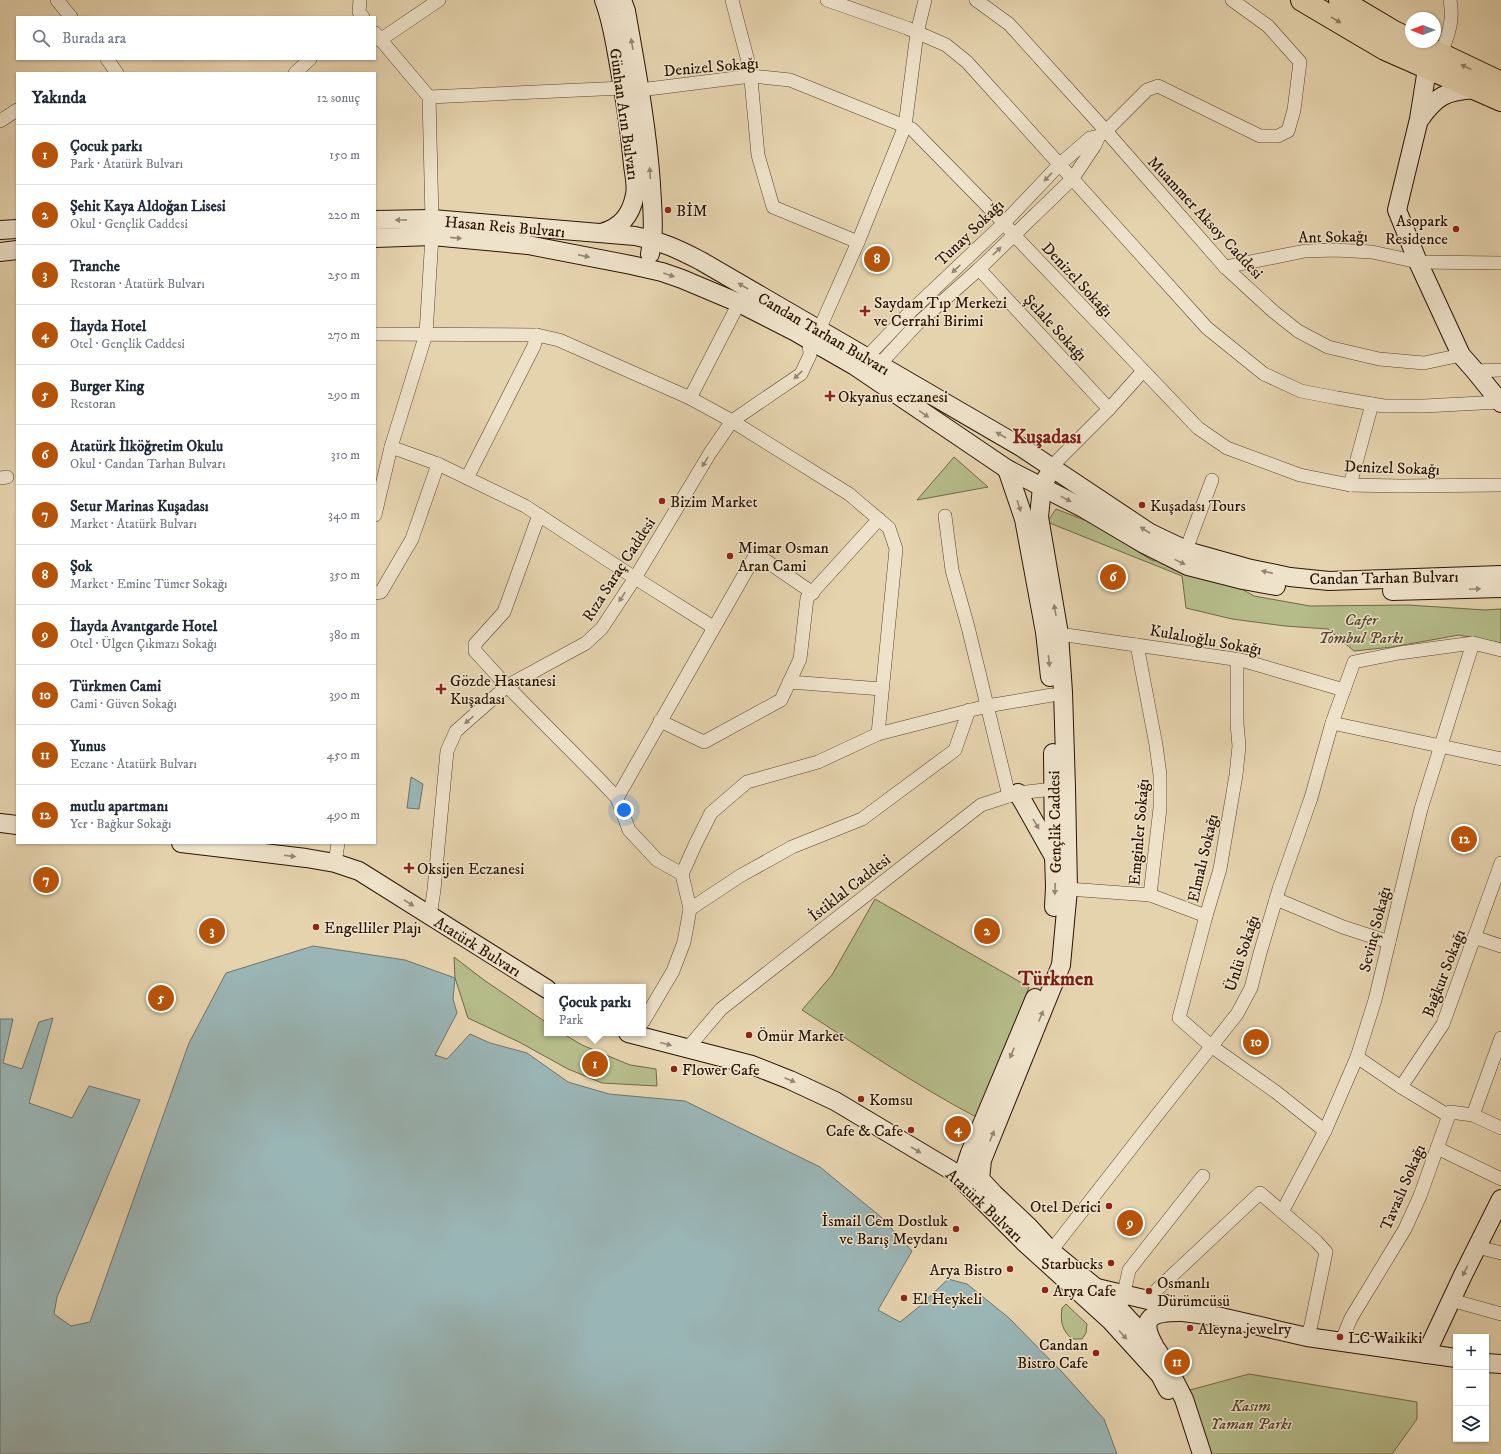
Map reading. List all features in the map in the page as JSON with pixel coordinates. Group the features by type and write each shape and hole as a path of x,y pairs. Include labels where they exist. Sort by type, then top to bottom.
{"highway":[{"path":"1302,0 1384,50 1434,61 1501,83"},
{"path":"1340,0 1405,37"},
{"path":"1421,48 1434,61 1474,89 1501,100"}],"main road":[{"name":"Günhan Arın Bulvarı","path":"604,0 611,18 632,89 649,166 652,203 651,246"},
{"name":"Günhan Arın Bulvarı","path":"597,234 610,231 620,225 628,214 636,194 631,147 632,89 626,11 622,0"},
{"path":"1434,61 1397,210 1418,262 1461,355 1500,402"},
{"path":"1420,119 1429,106 1441,96 1457,90 1474,89"},
{"path":"636,194 626,240 619,254 622,260 631,265 645,260 651,246"},
{"path":"652,203 663,228 670,238 701,261"},
{"name":"Hasan Reis Bulvarı","path":"376,220 432,227 631,265"},
{"name":"Hasan Reis Bulvarı","path":"376,238 432,227 597,234 626,240"},
{"path":"0,230 16,229"},
{"name":"Candan Tarhan Bulvarı","path":"626,240 651,246 671,245 701,261 814,335 855,366 1006,469 1083,508 1144,544 1188,566 1243,580 1285,588 1328,592 1501,588"},
{"path":"0,252 16,250"},
{"name":"Candan Tarhan Bulvarı","path":"631,265 662,272 814,335 872,362 1021,447 1098,500 1150,533 1186,550 1247,568 1290,577 1329,581 1501,575"},
{"path":"1006,469 1021,447"},
{"name":"Gençlik Caddesi","path":"966,1172 1061,965 1068,889 1060,788 1058,694 1059,634 1039,517 1042,487 1051,467"},
{"name":"Gençlik Caddesi","path":"1006,469 1024,519 1058,694"},
{"name":"Gençlik Caddesi","path":"966,1172 1049,964 1055,887 1054,855 1060,788"},
{"path":"1013,794 1054,855"},
{"path":"0,823 16,825"},
{"name":"Atatürk Bulvarı","path":"207,844 336,863 359,871 544,987"},
{"name":"Atatürk Bulvarı","path":"646,1035 687,1049 752,1065 790,1080 835,1101 966,1172 1024,1242 1069,1282 1118,1308 1157,1350 1184,1399 1202,1454"},
{"name":"Gençlik Caddesi","path":"966,1172 980,1179 985,1185"},
{"name":"Atatürk Bulvarı","path":"985,1185 1051,1251 1095,1287"},
{"path":"1426,1354 1501,1199"},
{"path":"1069,1282 1095,1287 1118,1308 1147,1300 1165,1304 1183,1312"},
{"name":"Atatürk Bulvarı","path":"1118,1308 1175,1402 1191,1454"},
{"path":"1157,1350 1148,1334 1147,1327 1149,1321 1156,1314 1162,1312 1183,1312 1221,1317 1308,1337 1453,1358"}],"street":[{"path":"57,0 70,16"},
{"path":"376,511 391,447 426,334 432,227 429,97 378,36 439,0"},
{"path":"732,0 750,69 758,155 773,207 858,242"},
{"path":"827,0 946,45 967,62 1207,328 1264,374 1301,391 1384,406 1424,406 1500,402"},
{"path":"814,335 858,242 905,126 912,31 925,0"},
{"name":"Muammer Aksoy Caddesi","path":"976,0 1009,24 1102,133 1225,266 1274,312 1298,331 1328,347 1379,359 1424,363 1461,355"},
{"path":"1102,133 1147,90 1158,86 1260,136 1278,136 1288,131 1294,110 1300,62 1268,26 1232,0"},
{"path":"1434,61 1450,29 1452,10 1450,0"},
{"path":"108,60 117,72"},
{"path":"296,72 309,60"},
{"name":"Denizel Sokağı","path":"429,97 632,89 751,76 790,80 912,129 1004,223 1198,428 1227,448 1300,475 1350,485 1401,486 1501,484"},
{"path":"0,121 16,111"},
{"name":"Tunay Sokağı","path":"872,362 911,311 1004,223 1060,164 1090,138 1102,133"},
{"name":"Tunay Sokağı","path":"872,362 979,269 1073,178 1102,133"},
{"name":"Ant Sokağı","path":"1225,266 1305,251 1335,250 1372,252 1418,262 1501,263"},
{"name":"Şelale Sokağı","path":"979,269 1109,409"},
{"path":"690,398 739,303"},
{"path":"376,334 537,335 559,340 690,398 732,421 849,494 889,528 896,549 878,734"},
{"path":"467,478 534,346 537,335"},
{"name":"Rıza Saraç Caddesi","path":"430,916 434,890 447,751 456,731 507,686 586,643 602,628 635,578 710,453 732,421 801,374 810,355 814,335"},
{"path":"1475,370 1501,370"},
{"path":"1051,467 1109,409 1143,371"},
{"path":"1350,485 1372,404"},
{"path":"391,447 438,464 525,506 713,627"},
{"path":"376,593 381,592 412,539 438,464"},
{"path":"1186,550 1212,480"},
{"path":"539,515 504,612 475,644 475,651 507,686 600,778 617,798 629,830 657,860 682,874"},
{"path":"945,516 952,570 968,627 987,706 1013,794"},
{"path":"660,721 704,742 781,700 800,658 807,598 879,519"},
{"path":"617,798 713,627 756,554 813,593"},
{"name":"Kulalıoğlu Sokağı","path":"1059,634 1237,660 1344,690"},
{"path":"1473,643 1501,650"},
{"name":"Ünlü Sokağı","path":"1051,1251 1237,1014 1251,988 1276,899 1311,798 1332,723 1354,662 1399,653 1473,643"},
{"name":"Sevinç Sokağı","path":"1282,1212 1325,1131 1357,1057 1375,1000 1421,809 1473,643"},
{"name":"Emginler Sokağı","path":"1068,889 1150,895 1160,808 1160,775 1156,745 1136,645"},
{"name":"Elmalı Sokağı","path":"1211,1046 1179,1018 1220,869 1237,768 1239,746 1237,724 1237,660"},
{"path":"789,682 882,689"},
{"path":"646,1015 673,971 684,942 690,909 682,874 711,813 746,782 818,762 878,734 987,706 1058,694"},
{"path":"690,909 740,876 792,847 862,820 954,750 969,710"},
{"path":"1332,723 1501,759"},
{"name":"İstiklal Caddesi","path":"687,1049 721,1009 981,805 1013,794 1060,788"},
{"path":"336,863 338,844"},
{"name":"Bağkur Sokağı","path":"1401,1087 1443,1024 1501,863"},
{"path":"1150,895 1206,916"},
{"path":"1276,899 1343,927 1389,942"},
{"path":"1474,937 1501,946"},
{"path":"1473,1115 1501,1038"},
{"path":"1211,1046 1276,1092 1325,1131"},
{"path":"1357,1057 1401,1087 1449,1116 1450,1112 1473,1115 1501,1128"},
{"name":"Tavaslı Sokağı","path":"1342,1342 1351,1318 1405,1229 1420,1196 1449,1116"},
{"path":"1437,1148 1501,1179"},
{"path":"1118,1308 1128,1270 1203,1176"},
{"path":"1147,1300 1260,1193 1316,1241 1326,1252 1312,1325 1308,1337"},
{"path":"1477,1247 1501,1253"},
{"path":"1451,1300 1501,1314"}],"green space":[{"path":"954,457 988,487 917,500"},
{"name":"Cafer Tombul Parkı","path":"1056,509 1092,523 1153,561 1173,558 1214,573 1254,596 1310,606 1408,605 1485,610 1501,609 1501,643 1459,635 1392,647 1354,651 1328,629 1285,626 1232,619 1186,608 1182,576 1047,522"},
{"path":"875,899 1029,987 978,1118 911,1080 802,1010 832,975"},
{"path":"454,957 484,980 544,1021 544,1036 567,1036 582,1045 630,1065 656,1069 657,1086 602,1083 568,1069 519,1042 468,1018 455,978"},
{"path":"1066,1304 1087,1324 1086,1333 1082,1339 1072,1339 1062,1325 1061,1313 1062,1308"},
{"name":"Kasım Yaman Parkı","path":"1249,1374 1417,1402 1417,1419 1392,1454 1208,1454 1190,1390"}],"water":[{"path":"411,777 423,784 419,809 407,808"},
{"path":"313,946 405,960 455,978 453,999 457,1013 435,1055 447,1059 470,1034 490,1043 527,1053 568,1082 609,1094 685,1101 820,1167 881,1217 912,1251 878,1310 900,1322 920,1306 948,1279 967,1284 1009,1318 1063,1373 1104,1419 1117,1454 0,1454 0,1019 13,1019 3,1063 22,1069 39,1022 53,1018 29,1103 72,1118 89,1086 140,1100 57,1297 54,1314 71,1326 90,1322 189,1043 226,973"}],"place":[{"name":"BİM","path":"668,210"},
{"name":"Asopark Residence","path":"1456,229"},
{"name":"Şok","path":"877,259"},
{"name":"Saydam Tıp Merkezi ve Cerrahi Birimi","path":"865,311"},
{"name":"Okyanus eczanesi","path":"830,396"},
{"name":"Bizim Market","path":"662,501"},
{"name":"Kuşadası Tours","path":"1142,505"},
{"name":"Mimar Osman Aran Cami","path":"730,556"},
{"name":"Atatürk İlköğretim Okulu","path":"1113,577"},
{"name":"Gözde Hastanesi Kuşadası","path":"441,689"},
{"name":"mutlu apartmanı","path":"1464,839"},
{"name":"Oksijen Eczanesi","path":"409,868"},
{"name":"Setur Marinas Kuşadası","path":"46,880"},
{"name":"Engelliler Plajı","path":"316,927"},
{"name":"Tranche","path":"212,931"},
{"name":"Şehit Kaya Aldoğan Lisesi","path":"987,931"},
{"name":"Burger King","path":"161,998"},
{"name":"Ömür Market","path":"749,1035"},
{"name":"Türkmen Cami","path":"1256,1042"},
{"name":"Çocuk parkı","path":"595,1064"},
{"name":"Flower Cafe","path":"674,1069"},
{"name":"Komsu","path":"861,1099"},
{"name":"İlayda Hotel","path":"958,1129"},
{"name":"Cafe & Cafe","path":"911,1130"},
{"name":"Otel Derici","path":"1109,1206"},
{"name":"İlayda Avantgarde Hotel","path":"1130,1223"},
{"name":"İsmail Cem Dostluk ve Barış Meydanı","path":"956,1229"},
{"name":"Starbucks","path":"1111,1263"},
{"name":"Arya Bistro","path":"1010,1269"},
{"name":"Arya Cafe","path":"1045,1290"},
{"name":"Osmanlı Dürümcüsü","path":"1149,1291"},
{"name":"El Heykeli","path":"904,1298"},
{"name":"Aleyna jewelry","path":"1190,1328"},
{"name":"LC Waikiki","path":"1340,1337"},
{"name":"Candan Bistro Cafe","path":"1096,1353"},
{"name":"Yunus","path":"1177,1362"}],"district":[{"name":"Kuşadası","path":"1047,436"},
{"name":"Türkmen","path":"1056,978"}]}
